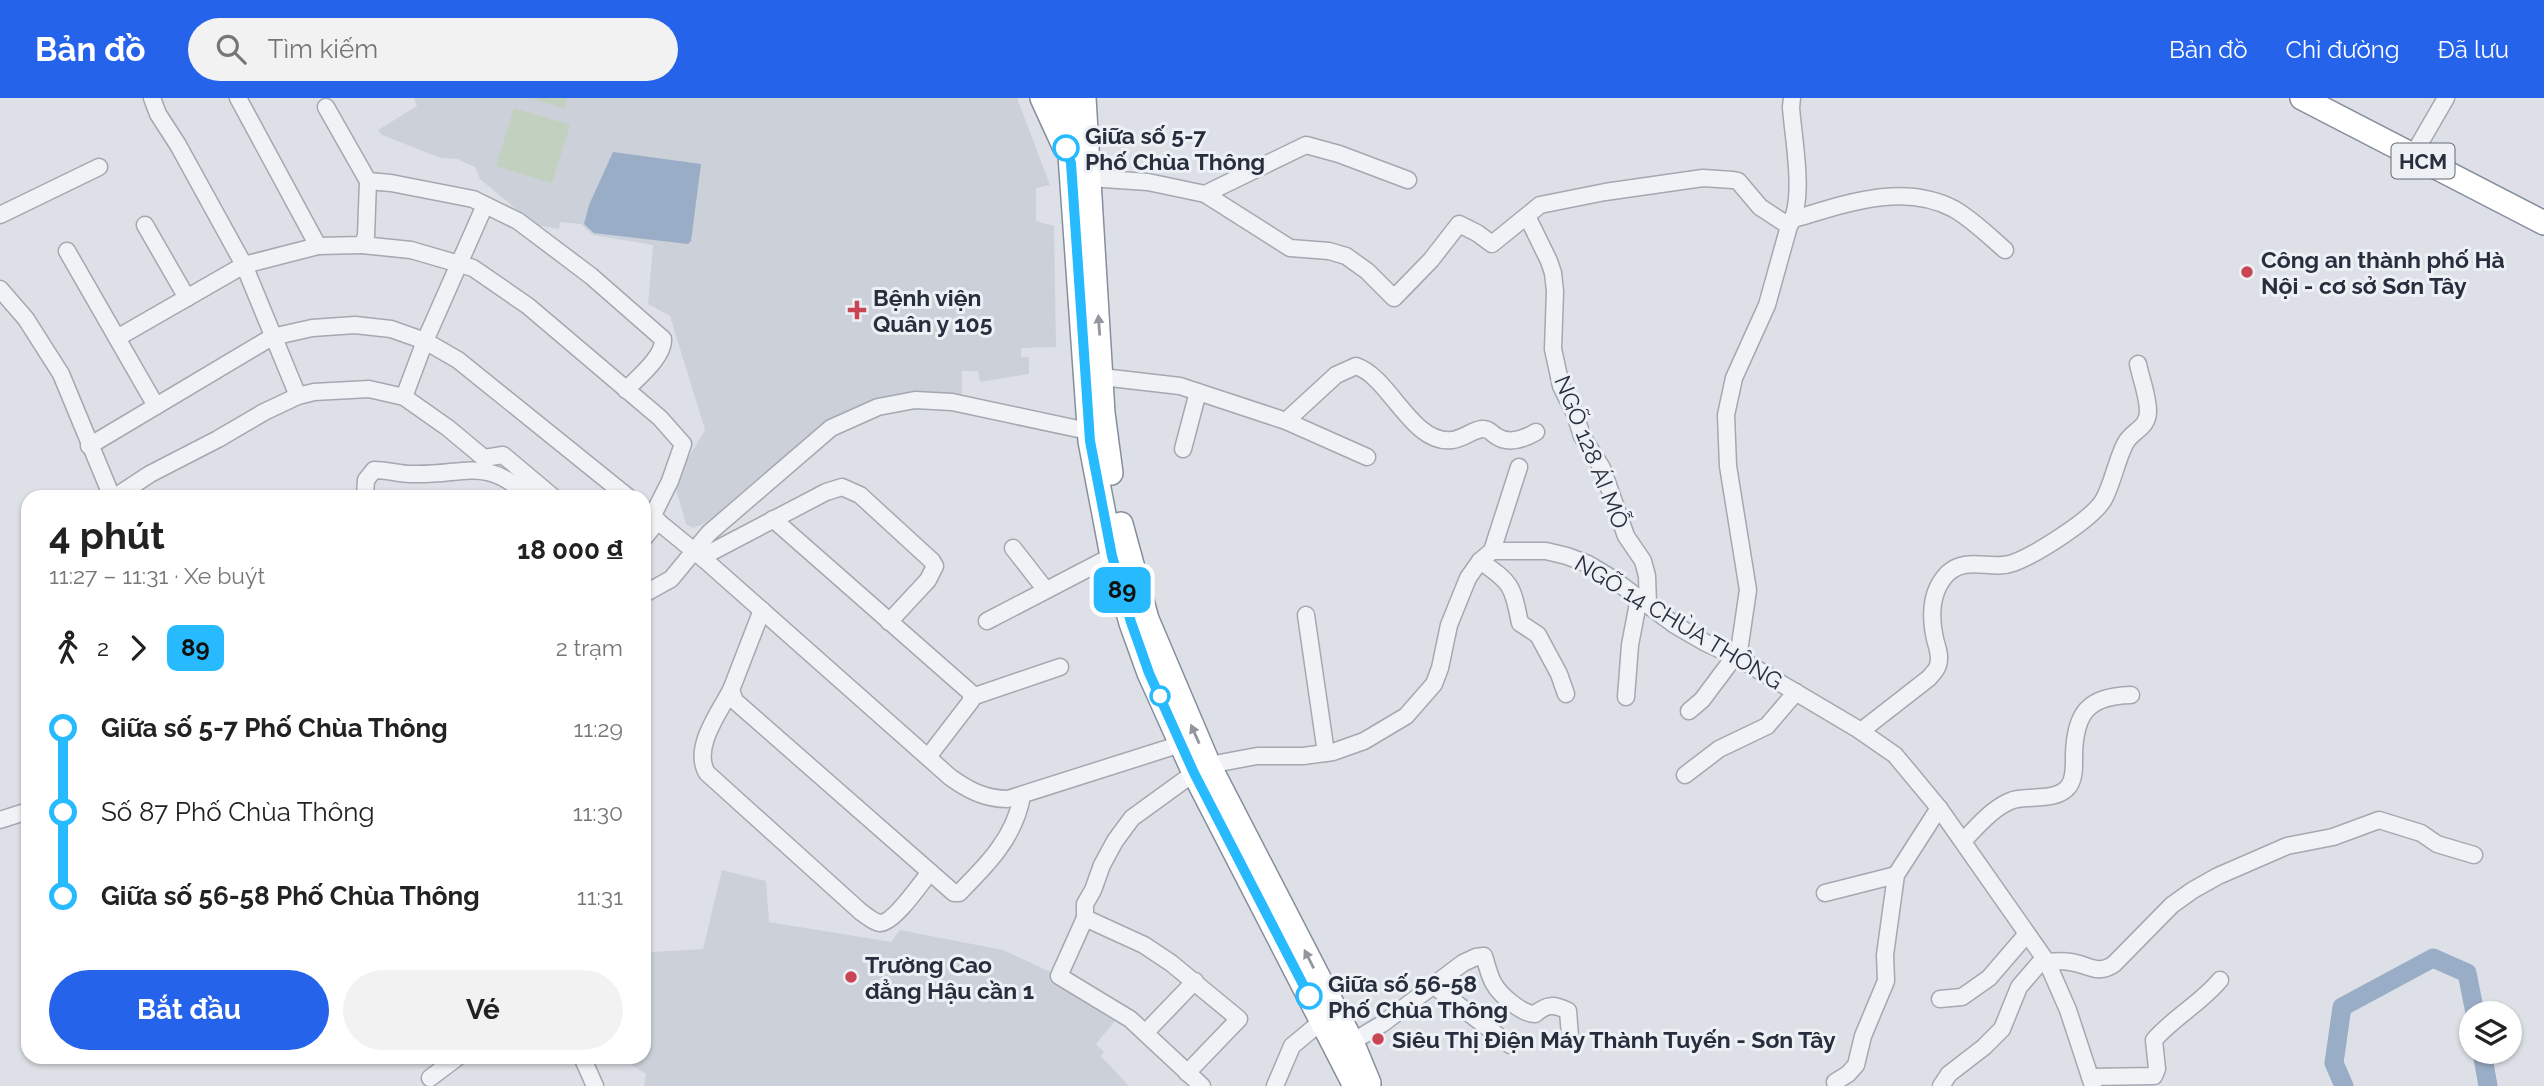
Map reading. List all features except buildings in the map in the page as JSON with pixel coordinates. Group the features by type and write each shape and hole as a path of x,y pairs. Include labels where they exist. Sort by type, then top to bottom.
{"highway":[{"path":"1042,98 1084,189 1102,377 1097,433 1125,541 1149,673 1181,744 1201,769 1352,1042 1362,1084"},
{"path":"1066,98 1071,163"},
{"path":"1084,98 1084,189 1097,433 1112,556 1201,769 1322,1021 1362,1084"},
{"name":"HCM","path":"2302,98 2544,223"}],"street":[{"path":"152,98 158,114 184,155 244,265 298,396"},
{"path":"238,98 318,246"},
{"path":"1689,711 1702,700 1737,657 1748,590 1728,467 1726,415 1734,378 1767,305 1792,223 1797,172 1792,98"},
{"path":"2413,155 2446,98"},
{"path":"326,107 368,181 366,236 362,245"},
{"path":"1205,194 1306,145 1339,153 1408,180"},
{"path":"0,215 99,167"},
{"path":"1084,189 1148,182 1205,194 1290,248 1329,251 1346,256 1367,271 1394,298 1432,260 1459,224 1478,233 1492,244 1540,205 1605,192 1713,179 1738,181 1760,207 1792,223 1867,200 1909,196 1955,210 2005,250"},
{"path":"368,181 473,199 518,222 591,276 663,339 659,353 626,390"},
{"path":"404,397 425,341 485,205"},
{"name":"NGÕ 128 ÁI MỖ","path":"1527,216 1553,273 1553,349 1561,386 1576,414 1582,436 1602,468 1626,536 1643,561 1647,576 1643,602 1630,645 1626,697"},
{"path":"145,225 187,298"},
{"path":"117,338 244,265 318,246 362,245 411,250 473,268 528,306 660,418 683,444 670,481 651,516 969,790 995,799 1022,796 1181,744"},
{"path":"67,251 156,406"},
{"path":"0,289 26,319 61,374 110,490"},
{"path":"89,446 272,337 312,328 355,325 391,329 425,341 458,359 619,490"},
{"path":"1861,731 1936,670 1939,657 1933,631 1932,601 1947,574 1963,564 1990,566 2012,563 2060,537 2099,506 2125,444 2142,429 2147,418 2147,404 2138,364"},
{"path":"1286,421 1336,375 1356,366 1369,373 1423,432 1441,439 1451,440 1481,429 1488,430 1502,439 1521,441 1536,432"},
{"path":"1102,377 1180,386 1286,421 1367,457"},
{"path":"124,490 264,412 298,396 314,392 369,389 404,397 485,458 503,455 545,490"},
{"path":"1183,449 1198,392"},
{"path":"698,555 709,533 831,428 878,407 915,400 952,401 1097,433"},
{"path":"1202,1086 1146,1032 1111,1006 1060,978 1085,918 1085,904 1102,866 1115,841 1132,818 1201,769 1257,756 1326,753 1364,741 1388,729 1422,701 1434,684 1440,668 1449,625 1459,597 1468,578 1486,556 1519,467"},
{"path":"365,490 366,480 370,474 374,470 382,470 412,474 488,471 521,490"},
{"path":"651,590 671,579 698,555 834,488 842,487 860,495 935,566 928,580 890,622"},
{"path":"773,519 965,687 972,697"},
{"path":"1013,548 1045,589"},
{"name":"NGÕ 14 CHÙA THÔNG","path":"1486,556 1546,551 1567,555 1613,579 1675,625 1737,657 1861,731 1895,755 1939,808 2045,960 2068,1010 2091,1081"},
{"path":"987,621 1112,556"},
{"path":"1486,556 1508,583 1516,601 1520,622 1538,635 1559,674 1566,694"},
{"path":"762,610 731,690 704,746 703,757 707,774 861,912 876,922 882,923 893,917 930,872"},
{"path":"1306,615 1326,753"},
{"path":"928,757 972,697 1060,667"},
{"path":"731,690 735,701 954,893 959,894 983,870 1014,827 1022,796"},
{"path":"1685,775 1718,749 1767,726 1796,692"},
{"path":"1963,841 2012,800 2056,794 2066,789 2073,776 2076,735 2085,711 2101,698 2130,695"},
{"path":"1835,1082 1856,1065 1863,1036 1885,981 1885,955 1896,875 1939,808"},
{"path":"0,820 21,813"},
{"path":"1941,1086 1949,1074 1978,1053 2001,1029 2019,986 2045,960 2070,961 2096,970 2106,970 2172,905 2202,885 2287,846 2333,837 2379,820 2421,833 2437,844 2474,855"},
{"path":"1825,893 1896,875"},
{"path":"1085,918 1144,945 1195,981 1238,1019 1187,1073"},
{"path":"1940,999 1962,997 1989,978 2026,935"},
{"path":"1352,1042 1382,1024 1463,963 1484,956 1492,982 1523,1010 1531,1015 1544,1006 1556,1005 1567,1011 1570,1036"},
{"path":"2091,1081 2154,1076 2157,1069 2154,1040 2220,980"},
{"path":"1146,1032 1195,981"},
{"path":"1434,985 1510,1045"},
{"path":"1275,1086 1292,1046 1322,1021"},
{"path":"430,1078 449,1064"},
{"path":"585,1064 594,1086"}],"shaded area":[{"name":"Bệnh viện Quân y 105","path":"414,98 1017,98 1050,185 1036,188 1036,221 1054,226 1056,347 1021,348 1021,357 1029,357 1029,374 980,382 978,371 962,371 962,401 914,398 829,426 705,523 693,528 686,524 674,482 705,430 670,316 648,304 653,245 593,235 581,224 560,222 559,229 535,225 480,179 475,167 457,159 441,158 382,135 378,130 417,106"},
{"name":"Trường Cao đẳng Hậu cần 1","path":"722,870 766,881 769,922 891,942 900,930 1003,950 1057,975 1118,1017 1096,1044 1104,1052 1101,1056 1129,1086 644,1086 646,1074 630,1064 651,1064 651,952 703,949"}],"green space":[{"path":"530,98 567,98 564,108"},
{"path":"514,108 570,125 552,183 496,166"}],"water":[{"path":"613,152 701,164 691,241 688,244 594,233 584,224 589,205"}],"waterway":[{"path":"2344,1086 2334,1063 2342,1007 2433,958 2467,973 2473,1001"},
{"path":"2484,1064 2488,1086"}],"bus line":[{"name":"89","path":"1066,148 1071,163 1090,441 1112,556 1149,673 1194,773 1309,996"}],"place":[{"name":"Giữa số 5-7 Phố Chùa Thông","path":"1066,148"},
{"name":"Công an thành phố Hà Nội - cơ sở Sơn Tây","path":"2247,272"},
{"name":"Bệnh viện Quân y 105","path":"857,310"},
{"name":"Trường Cao đẳng Hậu cần 1","path":"851,977"},
{"name":"Giữa số 56-58 Phố Chùa Thông","path":"1309,996"},
{"name":"Siêu Thị Điện Máy Thành Tuyến - Sơn Tây","path":"1378,1039"}]}
